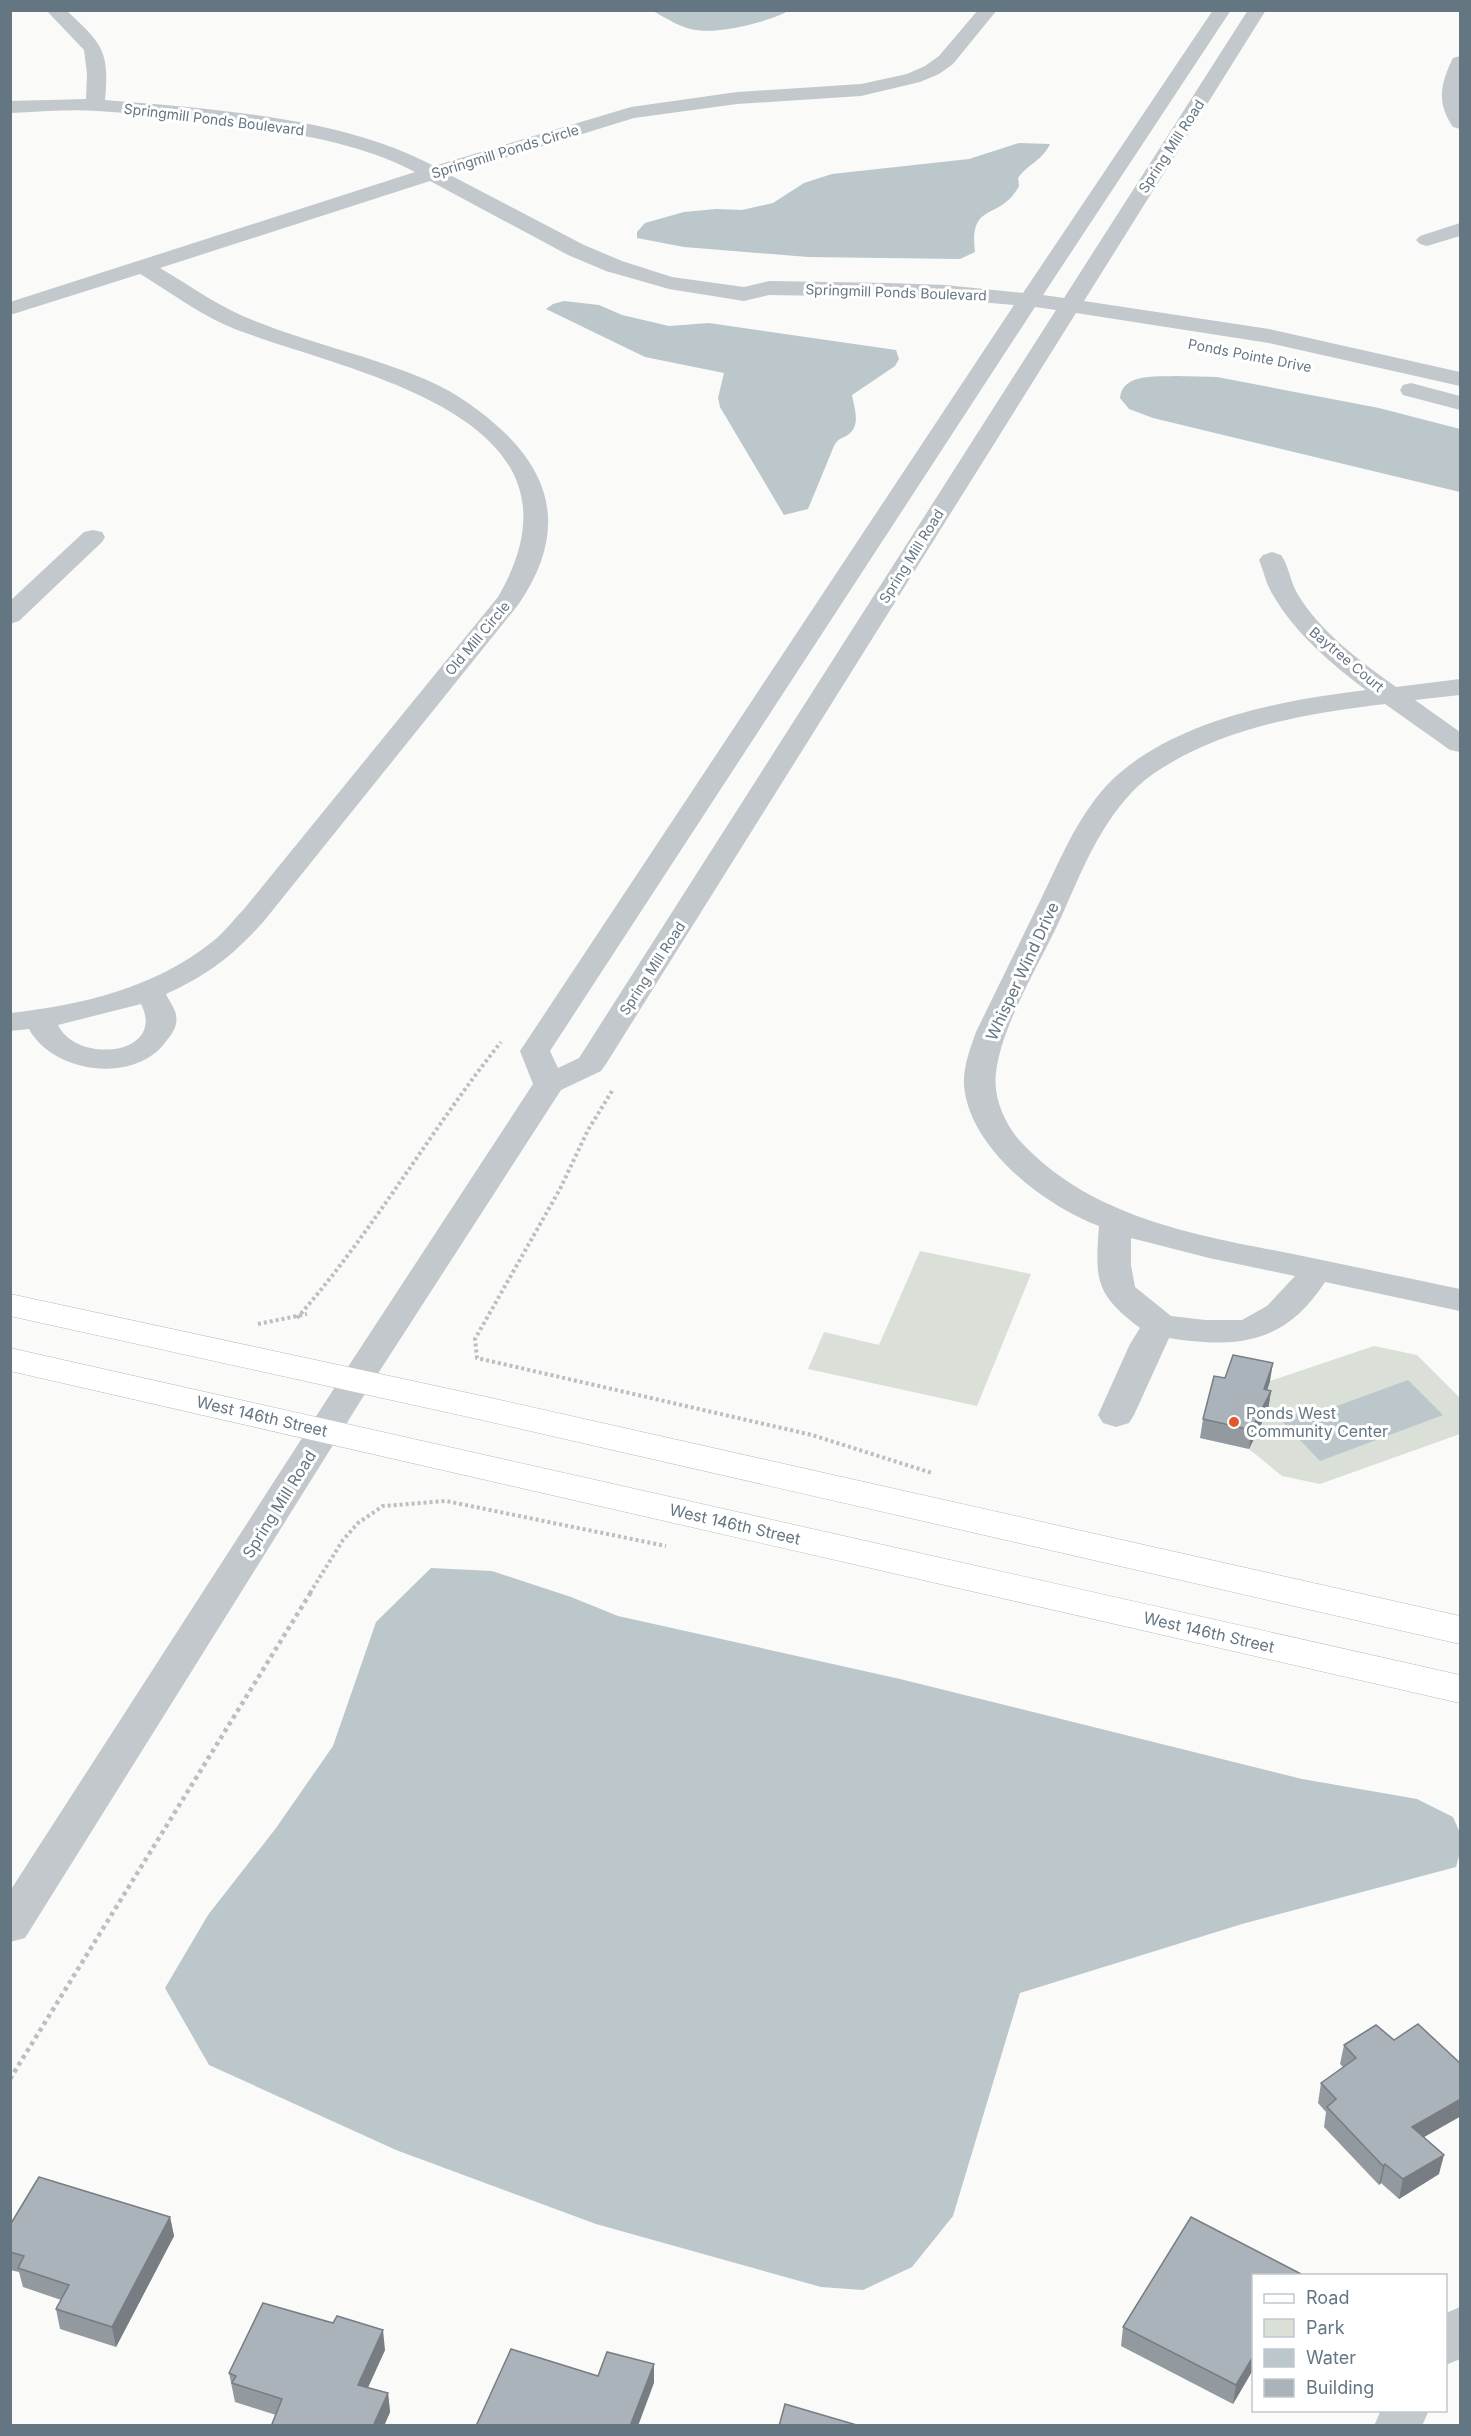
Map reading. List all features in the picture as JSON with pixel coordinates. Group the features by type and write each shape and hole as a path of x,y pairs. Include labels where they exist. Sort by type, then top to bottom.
{"main road":[{"path":"10,1305 1461,1630"},
{"name":"West 146th Street","path":"10,1359 1461,1689"}],"street":[{"path":"55,10 89,43 94,51 97,88 95,105"},
{"name":"Springmill Ponds Circle","path":"10,309 584,127 669,106 737,98 861,90 913,78 932,70 946,60 988,10"},
{"name":"Spring Mill Road","path":"10,1926 356,1381 549,1084 590,1064 1222,10"},
{"name":"Spring Mill Road","path":"549,1084 536,1051 1043,312 1257,10"},
{"path":"1461,62 1449,94 1451,108 1461,123"},
{"name":"Springmill Ponds Boulevard","path":"10,107 95,105 181,112 302,129 379,150 434,174 576,250 614,266 669,283 744,294 763,305 1043,312"},
{"path":"1428,240 1461,229"},
{"name":"Old Mill Circle","path":"25,1021 98,1008 149,990 201,963 223,948 254,915 509,600 525,574 536,541 538,513 534,487 520,462 498,437 472,414 439,394 402,377 227,318 142,267"},
{"name":"Ponds Pointe Drive","path":"1043,312 1234,352"},
{"name":"Ponds Pointe Drive","path":"1043,312 1269,336 1461,379"},
{"name":"Ponds Pointe Drive","path":"1291,363 1461,403"},
{"path":"10,616 93,537"},
{"name":"Baytree Court","path":"1272,560 1286,597 1322,641 1389,694 1461,744"},
{"name":"Whisper Wind Drive","path":"1461,687 1389,694 1270,713 1229,725 1196,739 1149,764 1127,782 1103,808 1088,831 991,1032 982,1062 980,1085 987,1112 999,1137 1022,1163 1056,1191 1095,1213 1178,1241 1461,1300"},
{"path":"25,1021 73,1052 94,1058 115,1059 130,1056 146,1049 160,1028 161,1016 149,990"},
{"path":"1116,1221 1113,1266 1119,1292 1160,1324 1200,1330 1248,1330 1285,1310 1308,1285 1316,1270"},
{"path":"1116,1415 1147,1344 1160,1324"},
{"path":"1447,2343 1461,2328"},
{"path":"1398,2426 1404,2412"}],"path":[{"path":"477,1358 812,1435 936,1474"},
{"path":"10,2079 343,1540 358,1523 383,1506"}],"green space":[{"path":"920,1251 1031,1274 977,1406 808,1369 824,1332 879,1345"},
{"path":"1374,1346 1417,1355 1460,1398 1460,1434 1320,1484 1282,1476 1249,1449 1200,1438 1230,1374 1270,1381"}],"water":[{"path":"653,11 788,11 743,26 705,31 685,27"},
{"path":"1019,143 1050,144 1043,155 1018,178 1019,186 1011,197 981,218 974,236 975,252 960,259 808,257 684,247 637,238 637,232 645,223 684,212 716,209 742,210 773,203 804,183 832,174 969,159"},
{"path":"564,301 599,305 622,315 669,326 709,323 896,350 899,359 895,366 852,395 856,416 853,430 839,439 834,446 808,509 784,515 720,407 718,398 724,373 645,357 546,309"},
{"path":"1176,376 1217,377 1379,408 1460,429 1460,492 1153,418 1129,409 1120,398 1122,390 1134,380"},
{"path":"1408,1380 1443,1415 1320,1461 1280,1419 1301,1412 1307,1417"},
{"path":"431,1568 492,1571 571,1597 618,1616 900,1679 1302,1779 1417,1799 1453,1817 1460,1833 1460,1852 1456,1867 1242,1924 1020,1993 953,2216 912,2267 863,2290 821,2287 596,2224 396,2150 209,2065 165,1988 208,1915 276,1828 333,1746 376,1622"}],"building":[{"name":"Ponds West Community Center","path":"1233,1355 1273,1363 1264,1389 1271,1391 1251,1430 1203,1419 1214,1376 1225,1378"},
{"path":"1418,2024 1461,2064 1461,2099 1412,2127 1444,2155 1403,2179 1385,2164 1383,2166 1327,2107 1336,2099 1321,2083 1356,2058 1344,2045 1376,2025 1394,2040"},
{"path":"39,2177 170,2217 112,2327 56,2309 69,2285 18,2268 24,2256 10,2252 10,2225"},
{"path":"1191,2217 1301,2274 1252,2274 1252,2358 1236,2385 1123,2327"},
{"path":"263,2303 333,2323 337,2316 383,2330 358,2385 388,2393 373,2426 276,2426 272,2424 282,2399 232,2383 236,2376 229,2373"},
{"path":"511,2349 598,2376 607,2352 654,2364 630,2426 476,2426"},
{"path":"785,2404 860,2426 779,2426"}],"place":[{"name":"Ponds West Community Center","path":"1234,1422"}]}
